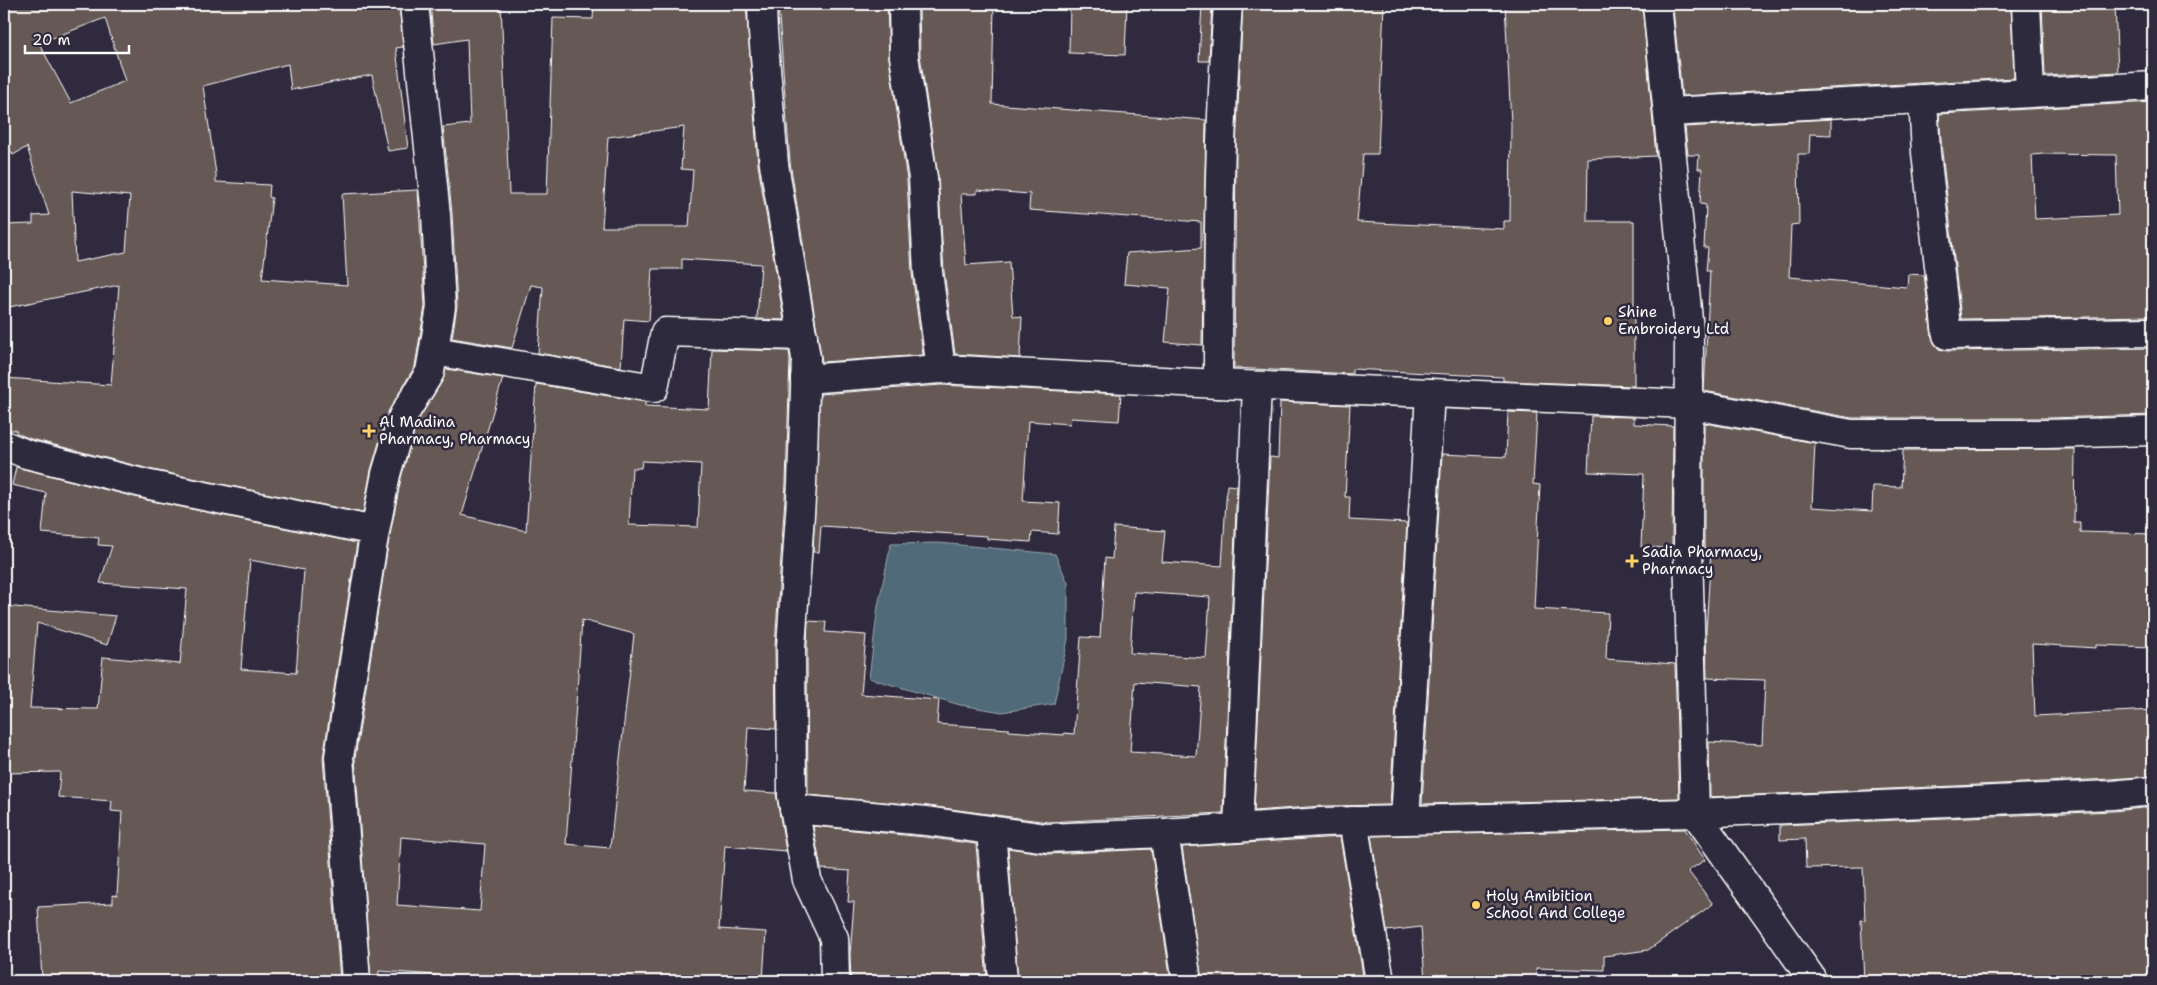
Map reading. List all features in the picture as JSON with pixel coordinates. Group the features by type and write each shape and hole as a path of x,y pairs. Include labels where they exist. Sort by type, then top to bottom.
{"street":[{"path":"356,981 339,757 375,531 386,474 403,416 430,372 441,307 436,215 414,4"},
{"path":"762,4 774,164 806,358 802,484 791,646 792,796 807,880 834,938 835,981"},
{"path":"903,4 904,56 923,178 928,272 941,369"},
{"path":"1218,384 1218,207 1222,92 1228,4"},
{"path":"1657,4 1689,330 1688,549 1695,812 1812,981"},
{"path":"2026,4 2030,92"},
{"path":"1668,112 2153,86"},
{"path":"1924,99 1926,153 1947,335 2153,332"},
{"path":"434,351 654,388 665,332 803,336"},
{"path":"805,379 941,369 1257,386 1688,404 1851,434 2047,434 2153,431"},
{"path":"1238,828 1257,386"},
{"path":"1405,820 1430,393"},
{"path":"4,445 26,454 150,485 375,531"},
{"path":"794,809 926,821 1047,838 1353,821 1695,812 2112,795 2153,791"},
{"path":"1353,821 1380,981"},
{"path":"991,830 1003,981"},
{"path":"1164,833 1187,981"}],"water":[{"path":"939,543 1055,554 1068,583 1068,639 1054,704 1002,712 960,705 869,678 878,606 891,544"}],"building":[{"path":"4,4 399,4 403,47 396,48 408,148 388,151 372,75 291,90 288,64 203,86 216,182 270,185 269,197 272,198 262,279 347,285 342,194 418,190 425,306 415,366 388,412 371,470 363,513 153,470 31,439 16,433 16,430 4,430 4,378 111,385 119,285 4,308 4,225 33,224 33,216 49,215 27,147 13,155 4,138","holes":["105,18 125,81 71,103 39,43","72,191 130,196 126,252 75,262"]},
{"path":"430,4 501,4 509,194 547,194 553,18 593,19 594,4 746,4 758,165 784,320 757,319 761,264 682,259 682,269 652,269 649,321 624,319 621,367 538,353 543,287 531,285 512,348 452,338 457,306 452,213 443,127 470,124 467,39 434,44","holes":["684,127 681,169 693,170 689,227 602,227 608,137"]},
{"path":"778,4 887,4 889,58 907,180 912,273 923,355 822,362 790,162"},
{"path":"919,4 994,4 992,104 1206,120 1202,345 1165,342 1170,288 1124,284 1127,253 1201,248 1201,222 1029,210 1030,194 977,190 977,194 961,194 966,265 1009,262 1013,316 1022,317 1020,358 955,354 944,271 938,176 920,55"},
{"path":"1070,4 1127,4 1125,55 1069,53"},
{"path":"1202,4 1212,4 1209,61 1199,61"},
{"path":"1243,4 1384,4 1378,154 1363,154 1357,222 1504,229 1504,221 1510,221 1511,124 1505,4 1642,4 1656,156 1588,159 1587,221 1634,221 1634,386 1503,381 1503,377 1352,369 1352,374 1234,368 1236,147"},
{"path":"1747,4 1769,6 1770,4 2011,4 2014,78 1682,96 1673,8 1747,8"},
{"path":"2042,4 2115,4 2118,72 2045,76"},
{"path":"2153,102 2153,147 2150,147 2153,230 2153,316 1961,319 1939,114","holes":["2032,155 2116,155 2118,215 2035,219"]},
{"path":"1831,119 1831,135 1810,134 1809,154 1798,154 1799,224 1791,225 1789,277 1907,287 1908,274 1924,275 1932,337 1939,349 1947,351 2153,348 2153,415 2047,418 1852,418 1704,391 1710,271 1706,271 1708,248 1704,248 1706,205 1700,204 1702,169 1698,169 1699,155 1688,155 1685,127"},
{"path":"712,349 789,351 786,483 775,646 776,729 748,727 744,791 776,793 786,851 725,846 719,929 766,932 763,981 435,981 436,975 379,971 378,981 371,981 355,758 388,545 401,478 417,422 443,380 446,369 503,378 462,515 526,531 536,384 645,402 645,406 709,409","holes":["642,461 701,464 698,527 629,525 632,468 641,468","582,620 634,634 610,848 566,844","401,837 485,844 480,911 397,905"]},
{"path":"941,385 1121,394 1119,421 1071,418 1070,424 1028,421 1023,501 1060,503 1058,534 1032,532 1031,542 987,539 987,536 821,526 819,552 813,552 820,394"},
{"path":"1280,402 1350,405 1345,497 1350,497 1349,520 1407,523 1390,805 1322,806 1254,811 1270,457 1278,458"},
{"path":"1508,412 1537,413 1533,484 1540,485 1534,609 1608,613 1606,659 1675,664 1679,798 1422,804 1442,454 1506,457"},
{"path":"1591,416 1634,417 1634,424 1673,426 1672,548 1641,547 1644,474 1588,472"},
{"path":"1704,423 1815,443 1812,507 1872,511 1873,486 1901,487 1903,450 2075,449 2074,523 2080,523 2080,532 2153,534 2152,647 2096,645 2096,648 2032,644 2035,716 2153,710 2153,776 1710,797 1709,742 1762,745 1765,680 1707,678 1706,631 1711,550 1704,549"},
{"path":"16,467 147,500 357,543 323,758 340,981 42,981 38,907 113,903 113,895 117,896 122,812 111,811 112,801 58,797 60,772 4,773 4,606 116,616 107,645 37,623 30,708 98,709 103,657 180,664 187,589 100,583 112,546 98,545 99,538 42,533 46,493 12,485","holes":["250,560 304,570 296,673 241,669"]},
{"path":"1227,485 1237,486 1223,813 1048,822 928,806 808,795 808,621 826,622 825,632 866,635 861,694 939,700 937,724 1009,729 1009,731 1074,734 1081,637 1100,638 1105,558 1112,559 1114,527 1165,531 1162,562 1222,566","holes":["1134,592 1210,597 1206,658 1130,653","1135,682 1201,687 1196,756 1130,752"]},
{"path":"2153,807 2153,981 1864,981 1861,920 1865,920 1863,867 1806,868 1805,839 1780,840 1780,825 2113,811"},
{"path":"813,826 976,844 987,981 851,981 850,955 854,902 848,902 850,871 821,869"},
{"path":"1685,829 1705,860 1688,871 1713,904 1648,950 1604,956 1604,970 1536,968 1538,981 1425,981 1421,927 1387,931 1371,836"},
{"path":"1340,837 1364,981 1313,981 1312,978 1282,981 1202,981 1182,847"},
{"path":"1008,848 1048,854 1151,849 1171,981 1018,981"}],"place":[{"name":"Shine Embroidery Ltd","path":"1608,321"},
{"name":"Al Madina Pharmacy, Pharmacy","path":"369,431"},
{"name":"Sadia Pharmacy, Pharmacy","path":"1632,561"},
{"name":"Holy Amibition School And College","path":"1476,905"}]}
